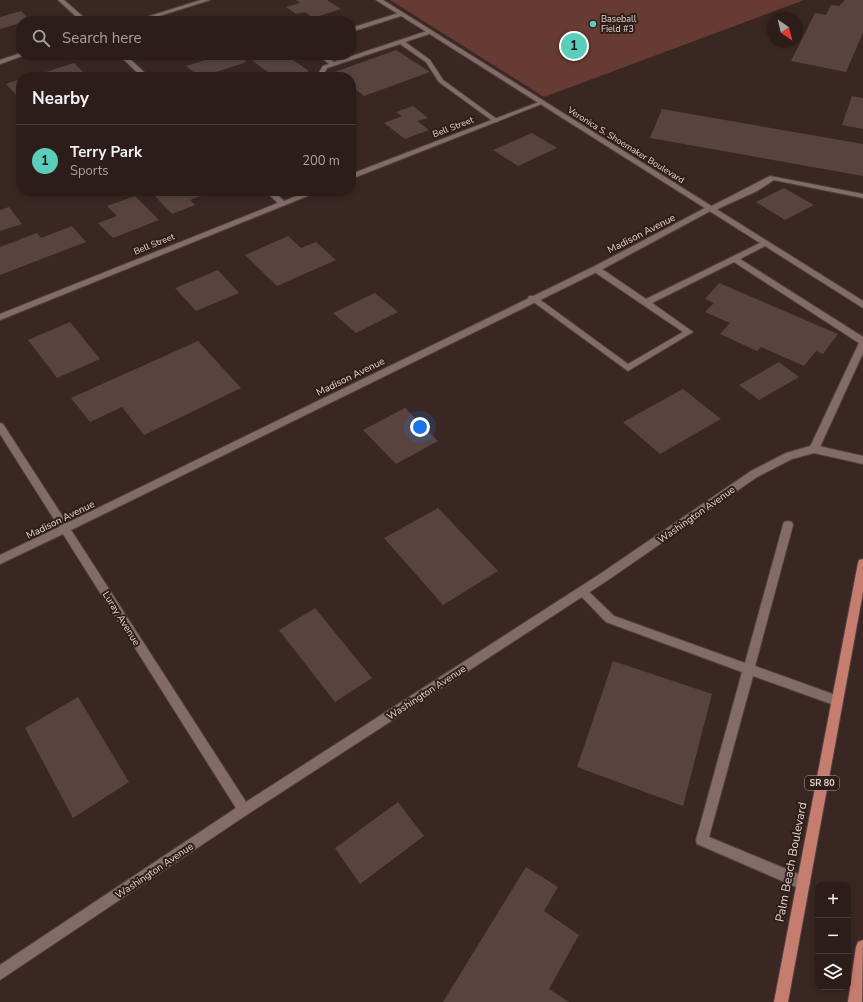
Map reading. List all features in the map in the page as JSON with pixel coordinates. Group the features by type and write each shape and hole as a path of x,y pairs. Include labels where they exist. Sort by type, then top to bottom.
{"main road":[{"name":"Palm Beach Boulevard","path":"781,1002 863,563"},
{"path":"855,1002 863,947"}],"street":[{"path":"62,0 80,16"},
{"path":"154,16 207,0"},
{"name":"Veronica S. Shoemaker Boulevard","path":"379,0 863,305"},
{"path":"356,28 402,14"},
{"path":"356,56 430,32"},
{"path":"400,42 428,61 440,81 496,120"},
{"path":"0,62 16,57"},
{"path":"127,60 141,72"},
{"path":"328,60 333,64"},
{"path":"321,72 333,64 345,60"},
{"name":"Bell Street","path":"356,175 541,103"},
{"name":"Madison Avenue","path":"0,560 532,298 596,268 710,209 754,190 773,178 863,196"},
{"path":"274,196 283,204"},
{"name":"Bell Street","path":"0,317 303,196"},
{"path":"646,303 766,244"},
{"path":"736,260 863,341"},
{"path":"532,298 628,368 689,332 596,268"},
{"path":"814,449 863,344"},
{"name":"Luray Avenue","path":"0,426 244,810"},
{"name":"Washington Avenue","path":"0,973 244,810 582,592 754,474 789,456 814,449 863,460"},
{"path":"788,525 702,840 803,883"},
{"path":"582,592 610,619 837,701"}],"shaded area":[{"path":"390,0 804,0 772,12 767,12 767,14 544,97"}],"building":[{"path":"296,0 327,0 341,9 319,16 310,16 305,12 296,14 286,7 300,3"},
{"path":"845,0 863,0 863,33 846,72 791,61 798,48 803,48 803,37 815,13 826,15 831,5 839,6"},
{"path":"21,11 26,16 16,16 16,24 0,29 0,17"},
{"path":"396,50 430,72 364,96 356,90 356,72 335,72"},
{"path":"205,60 245,60 247,62 216,72 194,72 186,66"},
{"path":"251,60 293,60 309,71 306,72 268,72"},
{"path":"74,63 83,72 46,72"},
{"path":"16,81 16,95 6,84"},
{"path":"852,96 863,98 863,129 842,125"},
{"path":"413,106 428,118 417,121 429,130 405,139 384,123 402,116 396,112"},
{"path":"662,109 863,144 863,176 650,138"},
{"path":"532,133 557,148 518,166 493,150"},
{"path":"784,188 814,205 785,220 756,202"},
{"path":"135,196 159,220 113,238 98,223 117,216 107,206"},
{"path":"155,196 201,196 190,200 195,205 172,214"},
{"path":"9,207 22,224 0,231 0,210"},
{"path":"72,226 86,242 0,275 0,247 37,233 41,238"},
{"path":"288,236 301,248 316,242 336,260 277,286 245,255"},
{"path":"218,270 239,293 196,311 175,288"},
{"path":"719,283 838,334 823,354 816,351 804,366 761,347 757,351 720,334 730,323 705,312 714,303 705,299"},
{"path":"375,293 398,312 356,333 333,313"},
{"path":"70,322 100,359 57,378 28,340"},
{"path":"198,341 241,388 144,435 122,407 90,422 71,398"},
{"path":"779,362 799,377 759,400 739,385"},
{"path":"683,389 721,419 660,454 623,422"},
{"path":"405,408 438,441 396,464 363,430"},
{"path":"438,508 498,571 443,605 384,538"},
{"path":"315,608 372,678 335,702 279,630"},
{"path":"613,661 712,694 683,806 577,767"},
{"path":"78,697 129,782 73,818 25,728"},
{"path":"398,802 424,836 360,884 335,848"},
{"path":"526,867 558,887 544,911 579,935 549,989 569,1002 443,1002"}],"place":[{"name":"Baseball Field #3","path":"593,24"},
{"name":"Terry Park","path":"574,46"}]}
